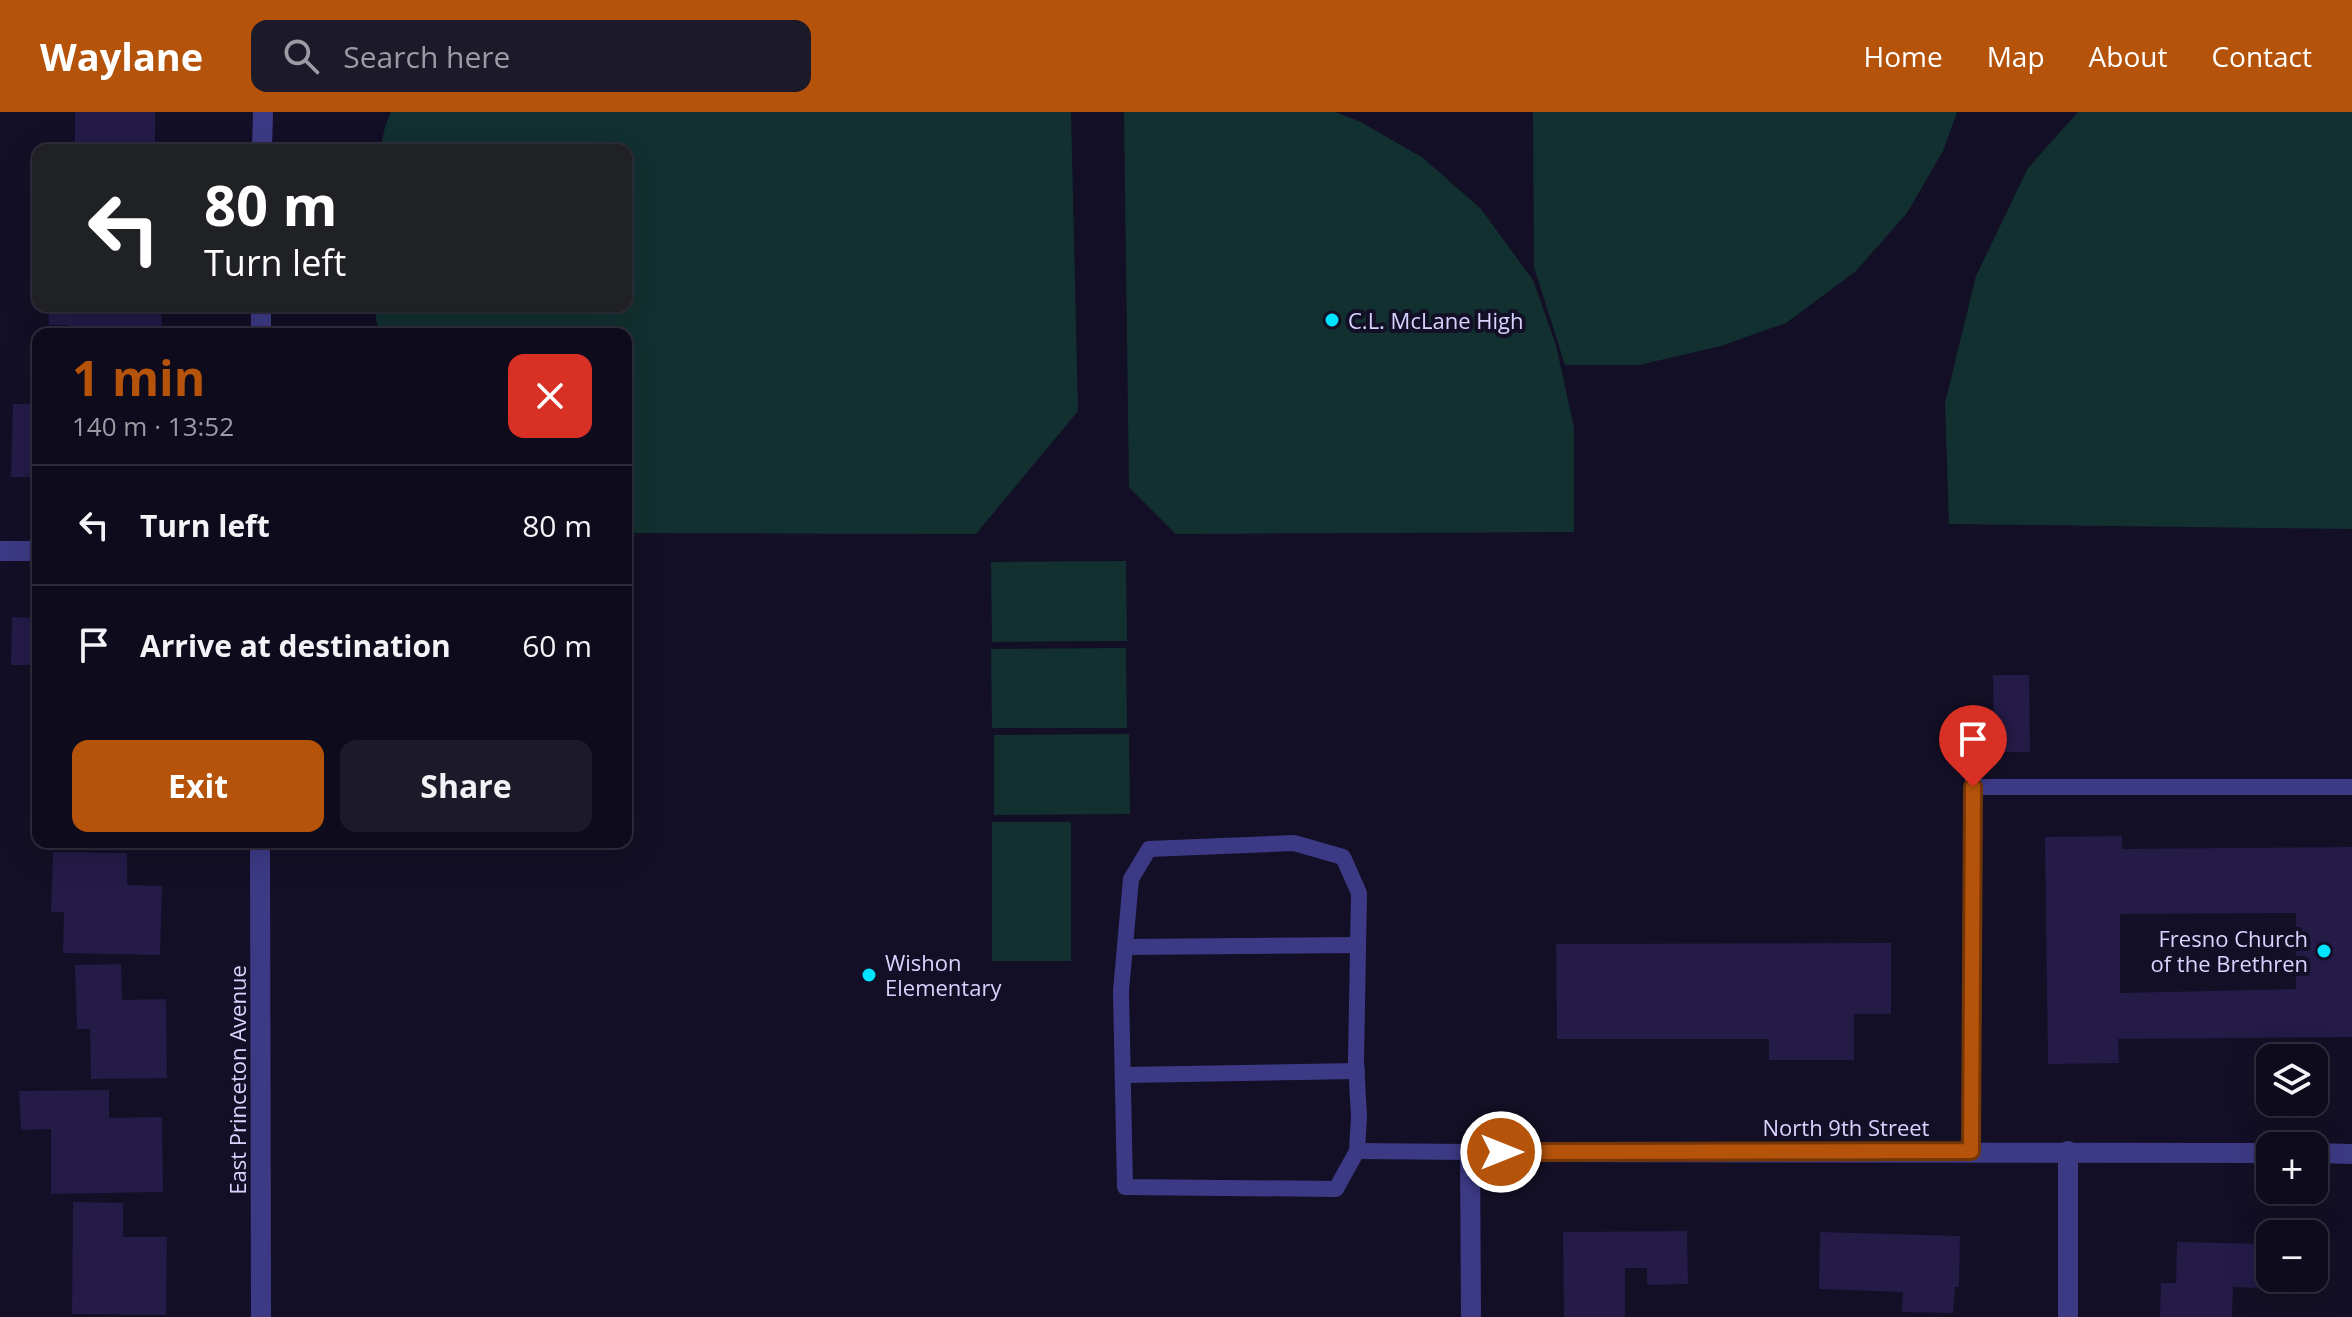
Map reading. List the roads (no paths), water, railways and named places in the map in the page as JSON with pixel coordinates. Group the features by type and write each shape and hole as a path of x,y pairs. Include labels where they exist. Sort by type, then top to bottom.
{"street":[{"path":"262,144 263,112"},
{"path":"0,551 32,551"},
{"name":"East Princeton Avenue","path":"260,848 261,1317"},
{"path":"2068,1151 2068,1317"},
{"path":"1470,1152 1471,1317"},
{"name":"North 9th Street","path":"1470,1152 2256,1153"},
{"path":"2328,1153 2352,1154"}],"lane":[{"path":"1971,1151 1973,729"},
{"path":"1973,787 2352,787"},
{"path":"1294,843 1343,857 1359,893 1358,945 1357,1151 1336,1189 1125,1187 1121,991 1131,879 1149,849 1294,843"},
{"path":"1125,947 1358,945"},
{"path":"1123,1075 1357,1071"},
{"path":"1357,1151 1470,1152"}],"place":[{"name":"C.L. McLane High","path":"1332,320"},
{"name":"Fresno Church of the Brethren","path":"2324,951"},
{"name":"Wishon Elementary","path":"869,975"}]}
